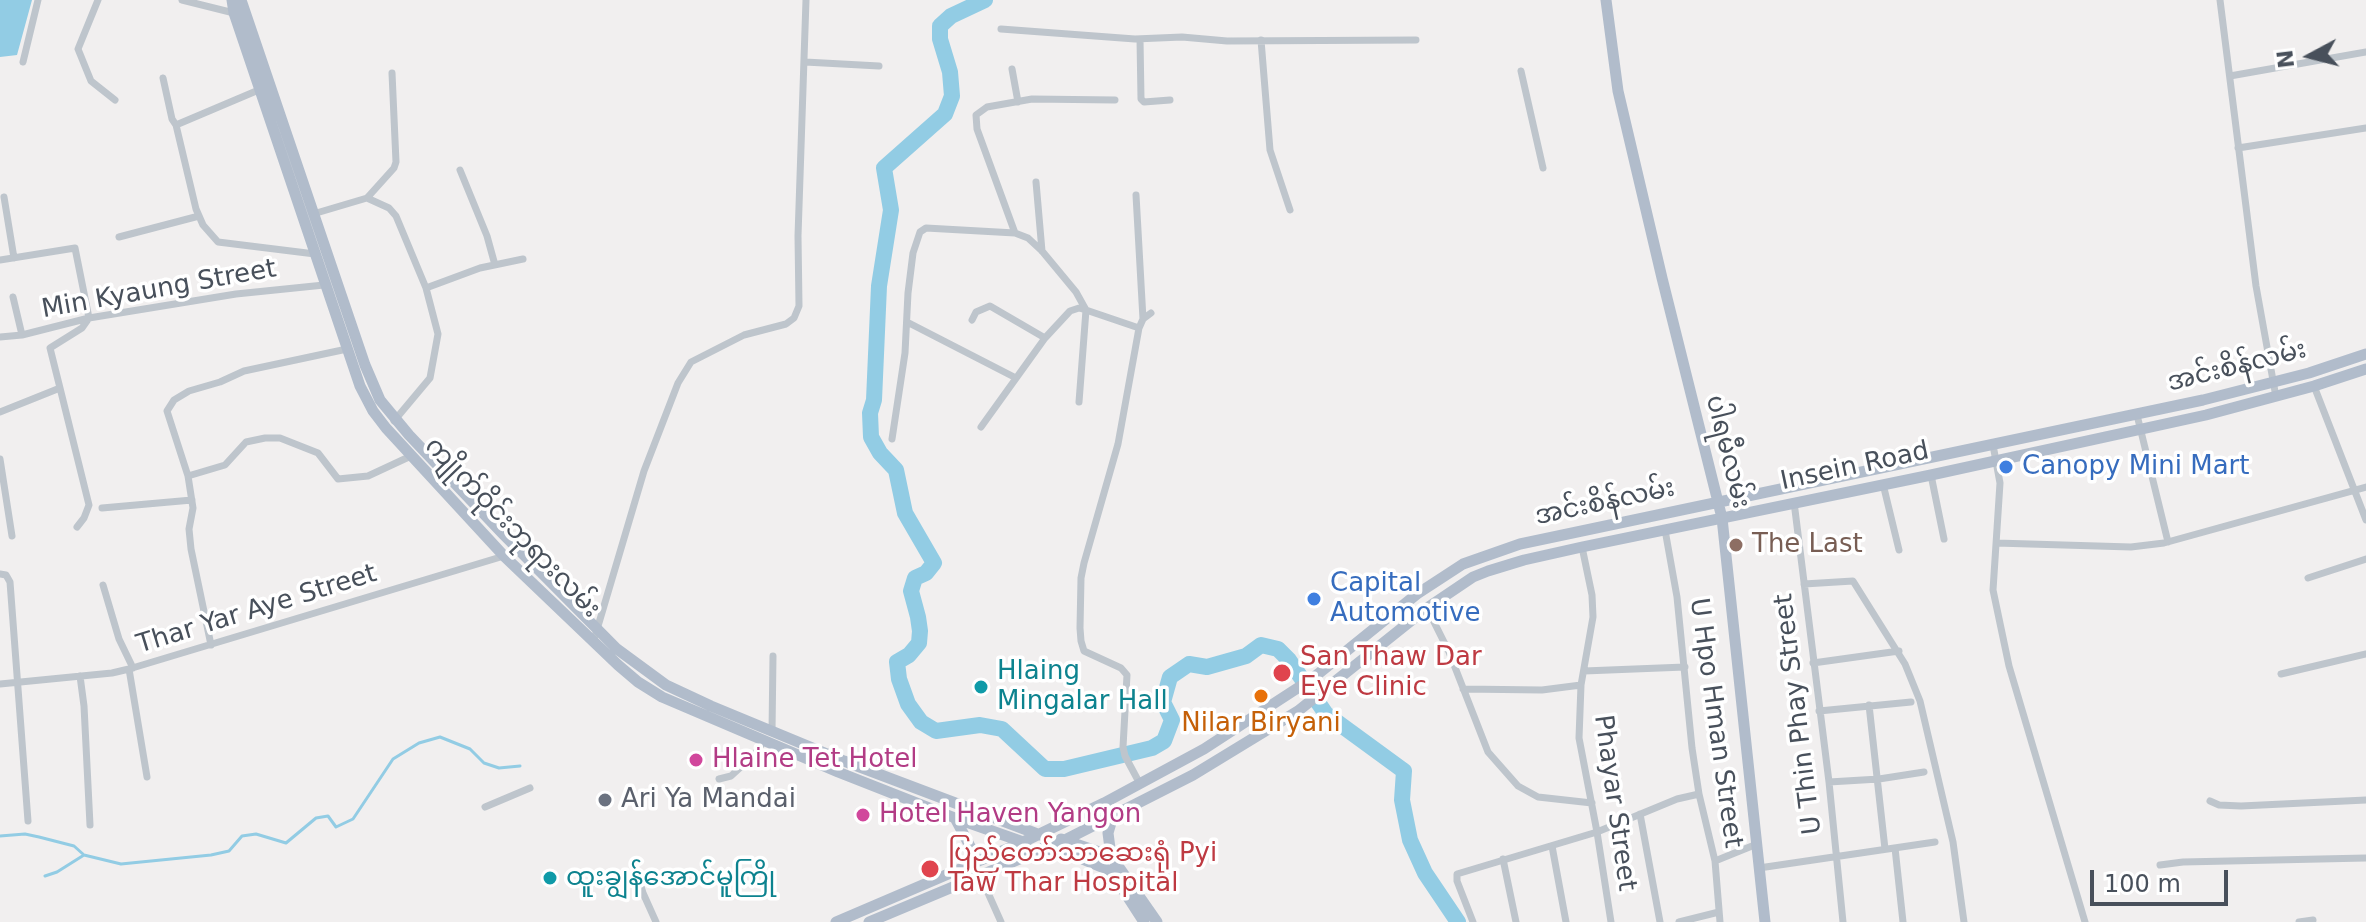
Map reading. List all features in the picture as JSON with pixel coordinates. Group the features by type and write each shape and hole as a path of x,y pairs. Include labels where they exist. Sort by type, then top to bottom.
{"main road":[{"name":"ကျိုက်ဝိုင်းဘုရားလမ်း","path":"232,0 234,13 266,87"},
{"name":"ကျိုက်ဝိုင်းဘုရားလမ်း","path":"241,0 266,87 331,284 380,400 513,544 617,649 666,685 768,736 955,818 1075,856 1111,871 1144,922"},
{"name":"ပါရမီလမ်း","path":"1606,0 1618,91 1722,518 1765,922"},
{"name":"ကျိုက်ဝိုင်းဘုရားလမ်း","path":"308,215 315,254 331,284 347,349 373,411 504,556 593,643 638,682 662,697 768,736 1038,835 1065,840 1111,856"},
{"name":"အင်းစိန်လမ်း","path":"836,922 1038,835 1204,749 1313,678 1442,576 1463,564 1520,544 2137,415 2272,383 2366,354"},
{"path":"2338,364 2343,377"},
{"name":"အင်းစိန်လမ်း","path":"1996,460 2276,397 2366,369"},
{"name":"Insein Road","path":"1722,518 1996,460"},
{"name":"အင်းစိန်လမ်း","path":"1044,848 1193,775 1305,705 1427,608 1473,577 1524,560 1722,518"},
{"path":"504,556 513,544"},
{"path":"1395,612 1405,626"},
{"path":"1113,816 1108,833 1111,856 1157,922"},
{"path":"955,818 972,850 969,864"},
{"path":"869,922 1044,848"}],"street":[{"path":"23,62 38,0"},
{"path":"98,0 78,49 91,81 115,100"},
{"path":"182,0 234,13"},
{"path":"593,643 644,471 678,383 691,362 744,335 786,324 794,318 799,306 798,236 806,0"},
{"path":"2220,0 2256,286 2276,397"},
{"path":"1001,29 1140,39 1416,40"},
{"path":"1140,39 1141,99 1144,102 1170,100"},
{"path":"1261,40 1270,150 1290,210"},
{"path":"2230,76 2366,52"},
{"path":"805,62 879,66"},
{"path":"1012,69 1018,102"},
{"path":"1521,71 1543,168"},
{"path":"308,215 367,198 394,168 392,73"},
{"path":"163,78 203,225 218,242 315,254"},
{"path":"176,125 266,87"},
{"path":"1015,233 975,122 976,115 987,107 1032,99 1115,100"},
{"path":"2238,148 2366,128"},
{"path":"460,170 487,236 495,265"},
{"path":"1036,182 1042,251"},
{"path":"1136,195 1143,319 1118,444 1081,578 1080,628 1084,651 1121,668 1127,675 1123,747 1140,784"},
{"path":"4,197 14,258"},
{"path":"367,198 389,208 396,216 426,288 438,334 430,378 386,428"},
{"path":"119,237 199,216"},
{"path":"892,439 905,353 913,253 920,232 926,228 1015,233 1028,238 1042,251 1076,292 1086,310 1079,402"},
{"path":"0,260 75,248 89,318 82,328 50,348 89,505 77,527"},
{"path":"426,288 467,272 523,259"},
{"name":"Min Kyaung Street","path":"0,337 22,335 89,318 236,294 331,284"},
{"path":"13,297 22,335"},
{"path":"972,320 976,312 990,306 1045,338"},
{"path":"981,427 1045,338 1070,311 1079,308 1139,328"},
{"path":"1143,319 1151,313"},
{"path":"907,322 1016,378"},
{"path":"211,645 191,549 189,529 192,500 188,476 167,411 174,400 199,386 220,382 244,371 347,349"},
{"path":"2314,386 2366,520"},
{"path":"0,412 60,388"},
{"path":"2137,415 2168,542"},
{"path":"188,476 225,465 246,442 265,438 280,438 318,453 338,479 368,476 411,456"},
{"path":"1993,445 2000,483 1993,590 2009,666 2085,922"},
{"path":"0,459 12,536"},
{"path":"1931,475 1944,539"},
{"path":"1883,484 1899,550"},
{"path":"1996,543 2131,547 2168,542 2366,487"},
{"path":"102,508 192,500"},
{"name":"U Thin Phay Street","path":"1794,502 1843,922"},
{"name":"U Hpo Hman Street","path":"1665,530 1677,597 1699,794 1715,861 1720,922"},
{"name":"Phayar Street","path":"1582,547 1592,595 1593,617 1581,685 1579,738 1611,922"},
{"name":"Thar Yar Aye Street","path":"0,684 131,669 504,556"},
{"path":"2308,578 2366,559"},
{"path":"0,574 6,575 10,582 28,821"},
{"path":"1804,584 1853,581 1899,651 1920,701 1953,842 1964,922"},
{"path":"103,585 131,669 147,777"},
{"path":"1427,608 1449,652 1488,752 1518,786 1538,797 1592,803"},
{"path":"1813,663 1899,651"},
{"path":"2281,674 2366,654"},
{"path":"719,779 731,776 754,755 768,736 773,656"},
{"path":"1584,671 1685,667"},
{"path":"80,676 90,825"},
{"path":"1463,689 1542,690 1581,685"},
{"path":"1819,711 1911,702"},
{"path":"1869,705 1885,849"},
{"path":"1829,782 1924,772"},
{"path":"485,807 530,788"},
{"path":"1473,922 1456,876 1597,832 1677,799 1699,794"},
{"path":"2210,801 2219,805 2241,806 2366,800"},
{"path":"1640,814 1660,922"},
{"path":"1759,868 1935,842"},
{"path":"1715,861 1757,844"},
{"path":"1552,846 1566,922"},
{"path":"1895,848 1903,922"},
{"path":"2160,865 2366,858"},
{"path":"1503,859 1516,922"},
{"path":"635,866 656,922"},
{"path":"980,875 1001,922"},
{"path":"1679,922 1719,912"},
{"path":"2299,922 2313,920"}],"water":[{"path":"0,0 32,0 17,55 0,57"}],"waterway":[{"path":"985,0 951,16 940,26 952,96 945,114 884,168 891,210 879,286 871,437 880,453 896,470 905,513 934,563 926,573 915,578 911,591 918,617 919,643 909,655 897,662 908,704 921,722 936,731 980,725 1002,729 1045,769 1064,769 1152,748 1164,741 1172,720 1163,702 1170,677 1189,664 1207,667 1246,656 1261,645 1278,649 1326,714 1404,771 1402,800 1410,840 1425,873 1458,922"},
{"path":"45,876 84,855 121,864 211,855 229,851 242,836 256,834 286,843 316,818 328,816 336,827 353,819 393,759 419,743 440,737 470,749 484,763 499,768 520,766"},
{"path":"0,836 25,834 39,837 74,846 84,855"}],"place":[{"name":"Canopy Mini Mart","path":"2006,467"},
{"name":"The Last","path":"1736,545"},
{"name":"Capital Automotive","path":"1314,599"},
{"name":"San Thaw Dar Eye Clinic","path":"1282,673"},
{"name":"Hlaing Mingalar Hall","path":"981,687"},
{"name":"Nilar Biryani","path":"1261,696"},
{"name":"Hlaine Tet Hotel","path":"696,760"},
{"name":"Ari Ya Mandai","path":"605,800"},
{"name":"Hotel Haven Yangon","path":"863,815"},
{"name":"ပြည်တော်သာဆေးရုံ Pyi Taw Thar Hospital","path":"930,869"},
{"name":"ထူးချွန်အောင်မူကြို","path":"550,878"}]}
